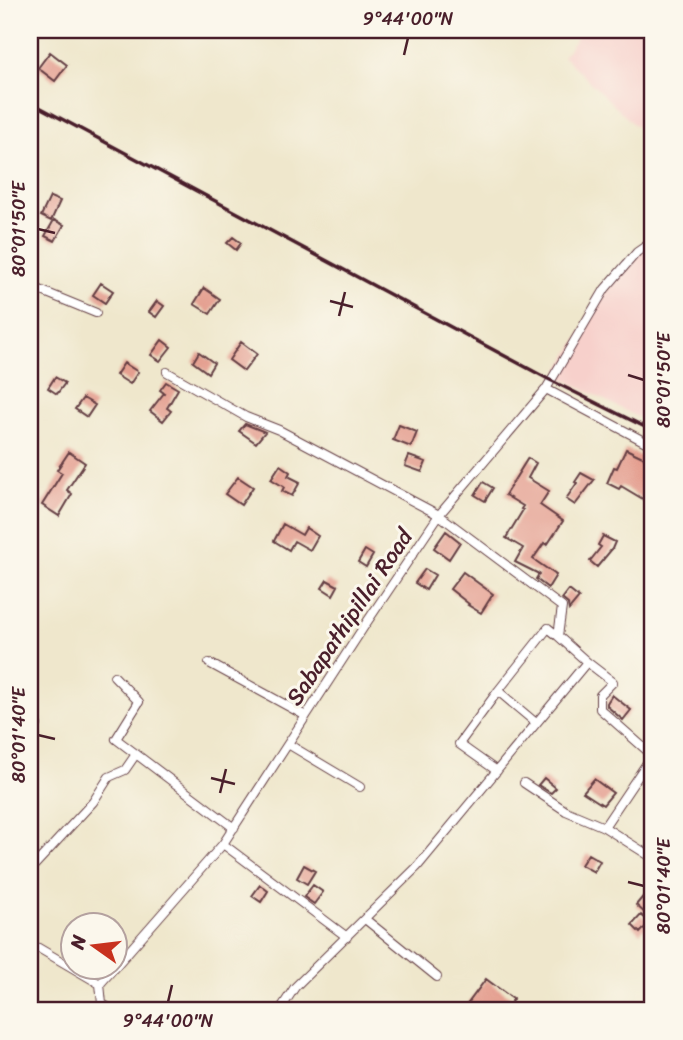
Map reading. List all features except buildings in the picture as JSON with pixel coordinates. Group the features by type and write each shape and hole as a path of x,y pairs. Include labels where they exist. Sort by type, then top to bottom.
{"street":[{"path":"648,139 653,165"},
{"name":"Sabapathipillai Road","path":"130,949 223,844 439,515 546,389 605,289 637,252 653,242"},
{"path":"30,286 96,313"},
{"path":"167,372 247,418 279,430 439,515 562,607 558,636"},
{"path":"546,389 653,446"},
{"path":"497,771 459,744 548,628 613,682 600,695 600,709 653,754 604,827"},
{"path":"280,1010 295,987 417,867 587,662"},
{"path":"209,663 306,716"},
{"path":"114,676 139,702 116,739 233,828"},
{"path":"498,691 536,723"},
{"path":"288,744 360,787"},
{"path":"30,870 93,802 110,777 125,770 136,754"},
{"path":"524,783 566,811 604,827 653,858"},
{"path":"223,844 347,937"},
{"path":"365,919 437,977"},
{"path":"30,943 100,984 102,1004 113,1010"}],"shaded area":[{"path":"583,30 653,30 653,156 650,140 563,56"},
{"path":"653,244 653,425 556,375 607,290 638,254"}],"railway":[{"path":"30,102 550,380 653,431"}]}
